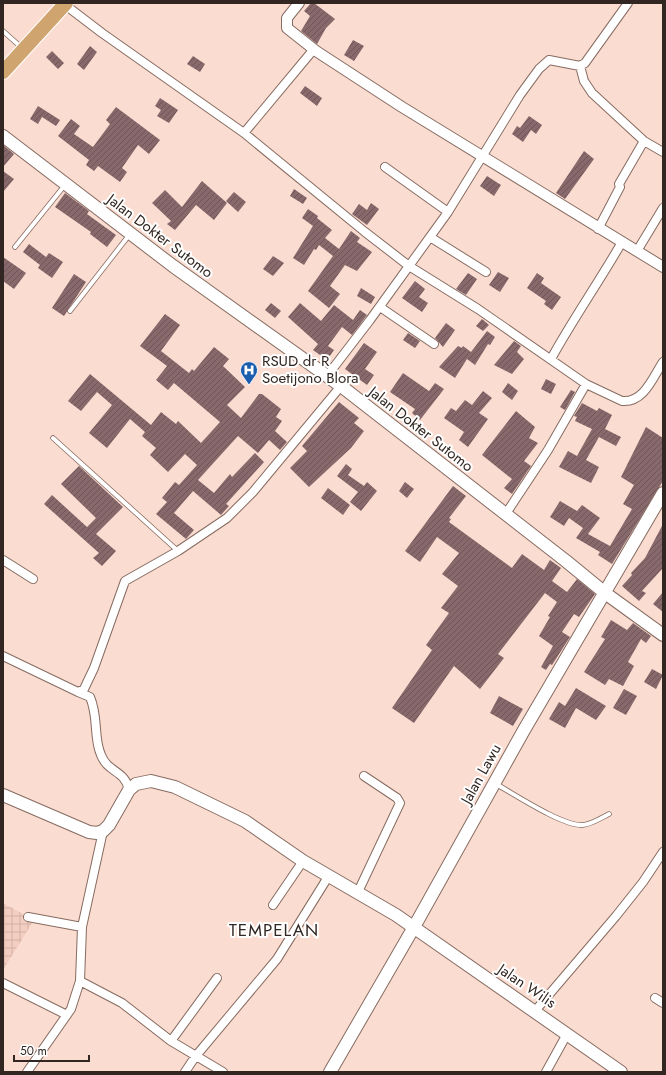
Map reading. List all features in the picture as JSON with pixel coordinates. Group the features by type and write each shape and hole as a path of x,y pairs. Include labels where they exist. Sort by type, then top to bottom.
{"highway":[{"path":"3,72 24,50 61,6"}],"main road":[{"name":"Jalan Dokter Sutomo","path":"3,136 130,234 341,386 505,515 582,573 605,593 663,635"},
{"name":"Jalan Lawu","path":"330,1072 414,927 524,730 663,493"},
{"name":"Jalan Wilis","path":"129,790 142,782 151,781 175,787 245,821 328,877 396,915 414,927 621,1072"},
{"path":"3,795 89,832 97,833 103,831 115,817 129,790"}],"street":[{"path":"299,3 287,18 287,28 314,49 481,157 663,267"},
{"path":"327,376 380,307 448,212 520,95 544,64 549,60 580,66 585,63 628,3"},
{"path":"61,6 244,133 365,232 410,266 478,309 586,384 622,401 628,401 642,394 663,362"},
{"path":"244,133 314,49"},
{"path":"580,66 584,81 592,93 612,112 631,126 644,140 663,152"},
{"path":"598,229 620,189 619,184 644,140"},
{"path":"385,167 448,212"},
{"path":"637,251 663,208"},
{"path":"430,237 486,272"},
{"path":"551,359 574,318 594,290 622,242"},
{"path":"380,307 434,344"},
{"path":"505,515 548,450 586,384"},
{"path":"78,692 88,685 125,581 178,551 227,518 253,492 341,386"},
{"path":"3,560 33,579"},
{"path":"3,656 90,697 95,709 98,746 105,763 127,781 129,790"},
{"path":"357,894 400,804 397,798 364,776"},
{"path":"27,1072 67,1015 80,981 82,927 103,831"},
{"path":"535,1011 616,916 643,882 663,852"},
{"path":"274,905 303,861"},
{"path":"185,1072 195,1057 277,959 328,877"},
{"path":"28,917 82,927"},
{"path":"171,1041 217,978"},
{"path":"80,981 122,1003 171,1041 195,1057 223,1072"},
{"path":"3,982 67,1015"},
{"path":"656,998 663,1003"},
{"path":"546,1072 567,1034"}],"lane":[{"path":"3,31 24,50"},
{"path":"15,247 65,185"},
{"path":"70,311 130,234"},
{"path":"53,438 178,551"},
{"path":"494,783 554,816 580,825 589,824 609,814"}],"shaded area":[{"path":"3,903 34,920 3,970"}],"building":[{"path":"311,3 314,3 335,19 326,28 317,44 301,31 310,16 304,11"},
{"path":"353,40 364,46 354,61 344,55"},
{"path":"90,46 97,52 84,70 77,64"},
{"path":"52,51 64,63 58,69 46,57"},
{"path":"193,56 205,64 200,72 187,64"},
{"path":"305,86 322,98 317,106 300,93"},
{"path":"160,98 178,110 169,123 157,116 161,110 155,106"},
{"path":"38,106 60,120 56,126 42,117 38,124 30,119"},
{"path":"116,107 160,140 149,154 138,145 122,168 127,172 120,182 98,166 94,171 86,165 89,160 58,136 71,119 80,126 74,134 93,147 110,124 106,120"},
{"path":"529,116 542,125 536,134 531,130 523,142 512,134 517,126 520,128"},
{"path":"3,145 14,154 3,167"},
{"path":"584,151 594,159 565,199 556,193"},
{"path":"3,171 14,179 3,192"},
{"path":"487,176 501,185 494,196 480,186"},
{"path":"202,181 227,203 214,220 196,205 175,230 167,224 171,221 152,203 165,190 182,207"},
{"path":"294,189 307,198 303,204 290,196"},
{"path":"234,192 246,202 238,212 226,201"},
{"path":"65,193 89,211 87,214 116,235 107,247 90,234 91,232 55,207"},
{"path":"371,203 379,209 367,225 352,214 359,204 367,210"},
{"path":"308,209 318,216 317,218 332,230 325,238 339,249 351,231 360,238 357,242 372,252 357,271 345,265 330,286 340,294 329,308 308,291 333,256 319,245 316,250 314,249 304,265 293,258 313,226 302,218"},
{"path":"29,244 46,257 49,253 63,262 52,278 38,268 40,265 23,252"},
{"path":"273,256 284,263 273,276 263,269"},
{"path":"3,257 26,273 14,289 3,281"},
{"path":"498,272 509,278 500,292 489,285"},
{"path":"468,273 477,279 466,295 456,289"},
{"path":"537,273 544,278 541,283 561,297 552,310 544,304 546,301 527,288"},
{"path":"74,274 86,282 64,316 52,308"},
{"path":"415,281 425,289 419,297 428,303 422,312 402,298"},
{"path":"361,288 375,297 371,304 357,296"},
{"path":"271,303 281,311 275,318 265,310"},
{"path":"300,303 321,321 334,305 353,320 360,310 367,315 352,335 342,327 328,346 334,350 327,360 313,350 318,344 288,317"},
{"path":"165,314 180,325 161,351 189,373 192,369 194,371 214,347 229,359 223,366 245,387 227,405 241,418 259,394 262,394 281,409 276,417 282,421 275,431 287,442 280,450 269,440 258,453 238,436 198,480 214,493 230,474 232,477 255,453 264,462 226,504 229,506 221,515 193,491 174,513 194,530 186,539 156,514 167,502 162,498 175,482 179,485 197,465 185,454 168,472 150,455 156,448 142,436 145,432 130,419 107,448 89,433 112,405 97,392 81,411 68,401 90,374 151,425 161,412 176,424 178,421 201,443 220,422 174,383 168,390 156,380 167,366 140,346"},
{"path":"482,319 489,325 483,331 476,326"},
{"path":"446,323 455,330 443,347 435,338"},
{"path":"487,331 495,337 490,345 488,344 475,365 467,359 455,378 439,367 458,346 462,348 463,346 471,352"},
{"path":"408,333 420,341 415,348 403,340"},
{"path":"514,341 521,346 517,352 524,359 512,374 494,365"},
{"path":"364,343 377,352 365,369 374,375 367,385 345,369"},
{"path":"403,373 429,391 435,383 444,389 420,420 412,413 415,409 390,392"},
{"path":"546,379 556,384 551,394 541,389"},
{"path":"508,383 518,391 512,400 502,392"},
{"path":"571,390 575,392 565,410 560,407"},
{"path":"483,391 492,398 479,413 488,419 468,447 459,440 464,432 444,418 451,408 456,411 465,400 472,405"},
{"path":"339,402 359,418 354,423 364,431 351,448 309,487 290,468 307,451 302,446"},
{"path":"582,403 597,411 599,408 612,415 605,429 621,437 616,446 599,437 586,460 599,467 591,483 559,467 568,451 577,456 592,429 575,421 577,417 574,416"},
{"path":"516,411 535,427 529,438 538,443 524,461 531,466 512,494 504,488 512,479 482,455"},
{"path":"646,427 663,438 663,481 612,564 598,555 600,552 576,538 583,528 569,518 564,526 550,517 560,501 577,511 582,505 600,518 588,534 610,546 632,509 623,504 634,485 621,477"},
{"path":"346,464 352,469 348,475 364,486 367,482 377,491 361,511 350,502 358,492 337,476"},
{"path":"79,466 123,507 96,534 116,551 102,566 93,558 99,553 44,504 52,495 87,527 96,518 61,484"},
{"path":"405,482 414,489 407,498 399,491"},
{"path":"453,486 466,496 449,518 451,519 449,522 512,568 522,554 544,570 550,560 561,568 552,581 567,592 577,579 595,594 579,617 574,614 562,632 570,637 552,665 550,664 546,670 541,667 553,646 539,636 550,617 548,616 557,602 545,593 498,654 504,658 480,689 454,666 414,723 392,708 432,650 426,645 449,613 441,608 458,586 442,574 459,553 437,537 420,562 405,551"},
{"path":"328,488 350,505 343,515 321,498"},
{"path":"663,524 663,568 642,591 646,593 639,601 622,586 632,575 631,573 645,558"},
{"path":"663,592 663,612 653,604"},
{"path":"611,620 627,630 633,623 651,636 646,643 641,639 628,662 634,666 623,686 609,679 605,685 584,672 605,639 601,637"},
{"path":"652,669 663,675 656,689 644,682"},
{"path":"576,688 606,706 596,720 576,708 565,728 549,719 559,702 565,706"},
{"path":"624,689 637,696 626,715 613,708"},
{"path":"499,696 523,709 513,726 490,713"}],"place":[{"name":"RSUD dr R Soetijono Blora","path":"249,385"}],"district":[{"name":"TEMPELAN","path":"274,930"}]}
